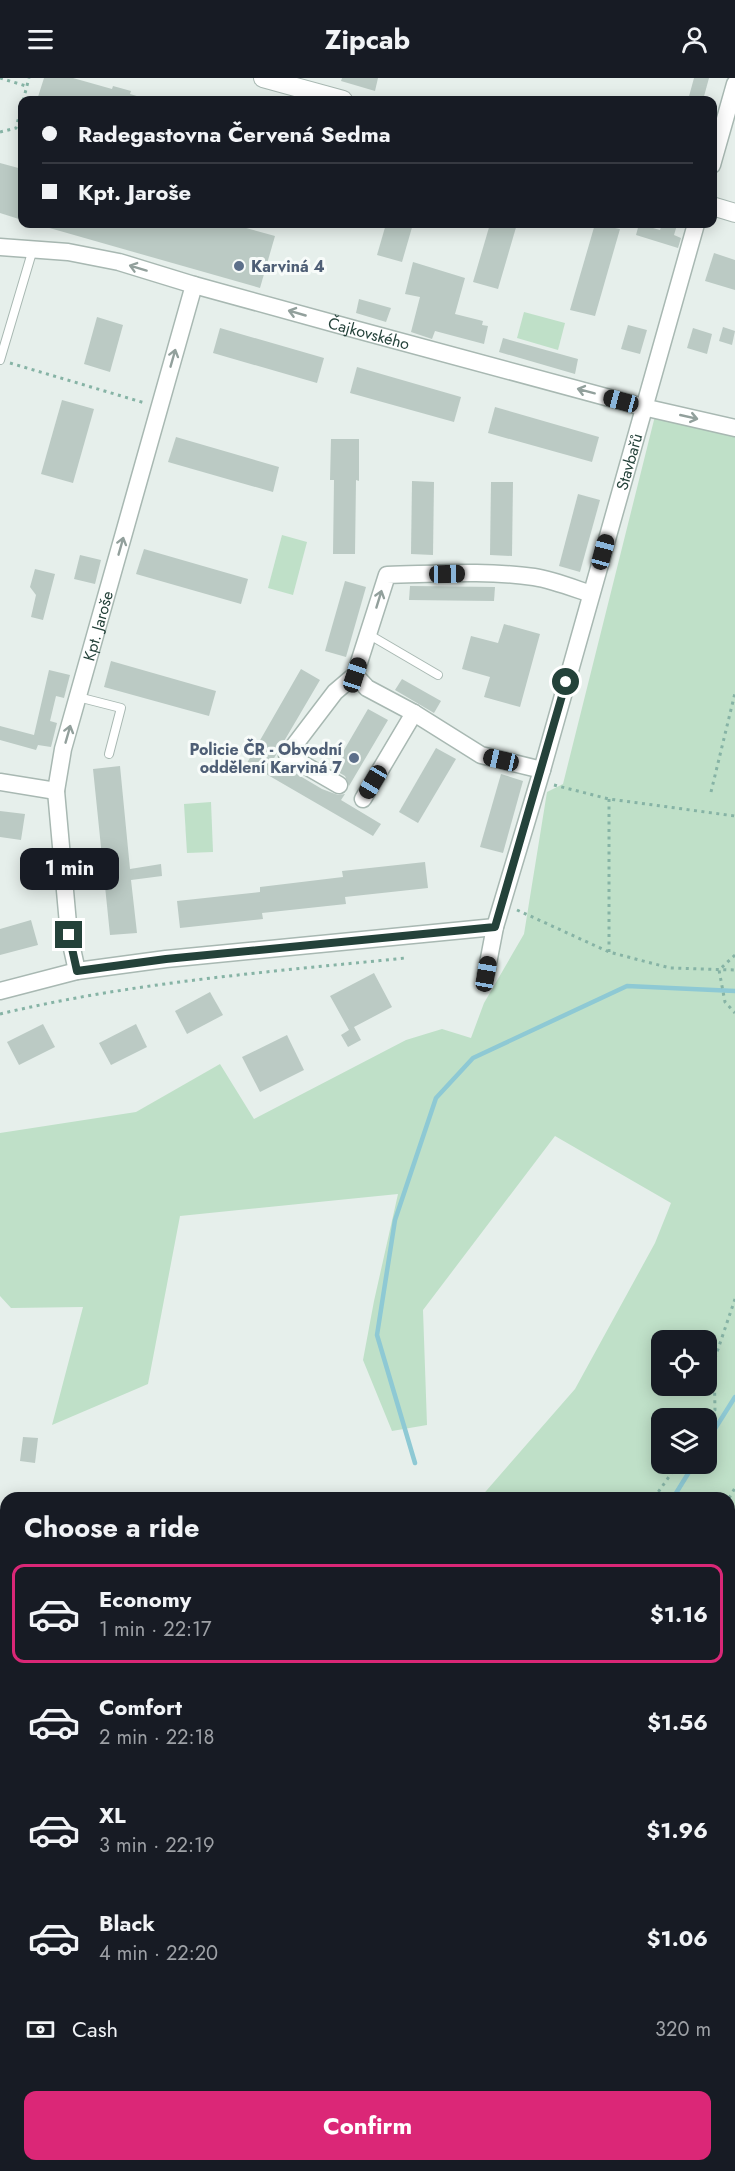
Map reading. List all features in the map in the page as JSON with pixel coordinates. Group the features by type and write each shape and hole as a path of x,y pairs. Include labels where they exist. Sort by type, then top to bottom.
{"street":[{"path":"263,78 328,96"},
{"path":"717,147 735,84"},
{"path":"717,208 735,213"},
{"name":"Stavbařů","path":"486,974 495,927 695,228"},
{"name":"Čajkovského","path":"0,246 68,252 119,262 194,285 643,407 735,428"},
{"name":"Kpt. Jaroše","path":"77,971 69,935 56,791 63,749 194,285"},
{"path":"339,785 287,755 334,692 355,675 387,574 487,573 509,575 536,578 591,594"},
{"path":"355,675 367,688 414,713 481,756 540,776"},
{"path":"363,799 414,713"},
{"path":"0,782 56,791"},
{"path":"0,991 77,971 166,959 495,927"}],"lane":[{"path":"0,360 33,249"},
{"path":"368,634 438,675"},
{"path":"78,697 120,708 109,754"}],"path":[{"path":"0,78 26,86"},
{"path":"24,96 29,78"},
{"path":"0,132 16,128 18,120"},
{"path":"0,360 160,407"},
{"path":"711,792 735,693"},
{"path":"540,776 609,799 735,816"},
{"path":"609,799 609,952"},
{"path":"502,904 609,952 670,968 735,970"},
{"path":"719,970 735,955"},
{"path":"0,1014 57,1000 143,987 405,958"},
{"path":"719,970 726,1002 735,1013"},
{"path":"715,1408 714,1361 735,1299"},
{"path":"658,1492 671,1474"}],"green space":[{"path":"524,312 565,323 558,350 517,338"},
{"path":"656,412 735,433 735,1492 485,1492 575,1389 655,1243 671,1203 555,1136 423,1310 427,1425 392,1431 363,1360 398,1194 180,1216 148,1384 52,1425 83,1307 11,1308 0,1296 0,1133 136,1112 220,1064 254,1119 406,1040 442,1029 471,1038 484,1003 524,934 547,792 563,784"},
{"path":"282,535 307,542 293,595 268,588"},
{"path":"211,802 213,852 187,853 184,804"}],"building":[{"path":"44,78 73,78 112,89 113,86 131,91 130,94 137,96 38,96"},
{"path":"342,78 378,78 375,91 341,81"},
{"path":"694,78 709,78 704,96 689,96"},
{"path":"0,163 18,168 18,219 0,213"},
{"path":"50,228 246,228 275,236 260,288"},
{"path":"385,228 412,228 402,262 377,255"},
{"path":"489,228 516,228 498,289 473,282"},
{"path":"594,228 620,229 595,316 570,310"},
{"path":"638,228 660,230 661,228 676,228 674,235 681,238 678,248 636,235"},
{"path":"714,253 735,260 735,290 705,281"},
{"path":"413,262 465,278 455,314 483,321 482,325 488,326 484,344 435,331 432,339 411,332 420,297 405,294"},
{"path":"359,299 391,308 386,322 356,313"},
{"path":"97,317 123,325 110,372 84,364"},
{"path":"628,325 647,330 640,354 621,349"},
{"path":"723,327 735,331 732,345 719,341"},
{"path":"220,328 324,358 317,383 213,353"},
{"path":"693,328 712,334 707,354 687,348"},
{"path":"503,338 578,359 575,374 499,352"},
{"path":"357,367 461,397 454,422 350,393"},
{"path":"62,400 94,409 73,483 41,474"},
{"path":"495,407 599,437 592,462 488,433"},
{"path":"176,437 279,467 273,492 168,462"},
{"path":"331,439 359,439 355,554 333,554 334,480 330,480"},
{"path":"412,481 434,482 433,555 411,554"},
{"path":"491,482 513,482 512,556 490,555"},
{"path":"578,494 600,500 580,572 559,566"},
{"path":"144,549 248,579 241,604 136,574"},
{"path":"80,555 101,560 95,584 74,579"},
{"path":"35,569 55,574 43,620 31,617 36,595 30,587"},
{"path":"345,581 366,587 346,657 325,651"},
{"path":"410,586 495,587 494,601 409,600"},
{"path":"504,624 540,634 520,707 484,697 490,677 462,669 471,636 498,643"},
{"path":"111,661 216,691 209,716 104,687"},
{"path":"301,669 320,680 273,760 322,789 338,795 345,794 341,800 381,824 373,836 247,763"},
{"path":"49,670 70,675 64,698 56,696 50,721 57,723 51,747 38,745 36,750 0,740 0,726 34,735"},
{"path":"402,679 441,701 434,713 395,690"},
{"path":"368,709 388,720 349,786 345,776 333,769"},
{"path":"436,748 456,759 418,823 399,812"},
{"path":"120,766 130,869 161,864 162,876 131,880 137,933 110,935 93,769"},
{"path":"501,774 523,781 503,853 480,847"},
{"path":"0,811 25,814 21,840 0,837"},
{"path":"425,862 428,888 345,897 346,904 262,913 263,919 180,928 177,901 260,892 260,887 343,877 342,871"},
{"path":"31,920 38,945 0,955 0,929"},
{"path":"374,973 392,1007 354,1027 361,1040 348,1047 341,1035 349,1030 330,996"},
{"path":"210,992 223,1015 187,1034 175,1011"},
{"path":"43,1024 55,1047 19,1065 7,1042"},
{"path":"136,1024 147,1047 111,1065 99,1043"},
{"path":"287,1035 304,1070 260,1092 242,1057"},
{"path":"23,1437 38,1438 35,1463 20,1461"}],"waterway":[{"path":"415,1463 377,1335 395,1220 436,1098 473,1058 627,986 735,991"},
{"path":"717,1426 735,1397"},
{"path":"677,1492 688,1474"}],"place":[{"name":"Karviná 4","path":"239,266"},
{"name":"Policie ČR - Obvodní oddělení Karviná 7","path":"354,758"}],"route":[{"path":"69,935 77,971 166,959 495,927 566,682"}]}
